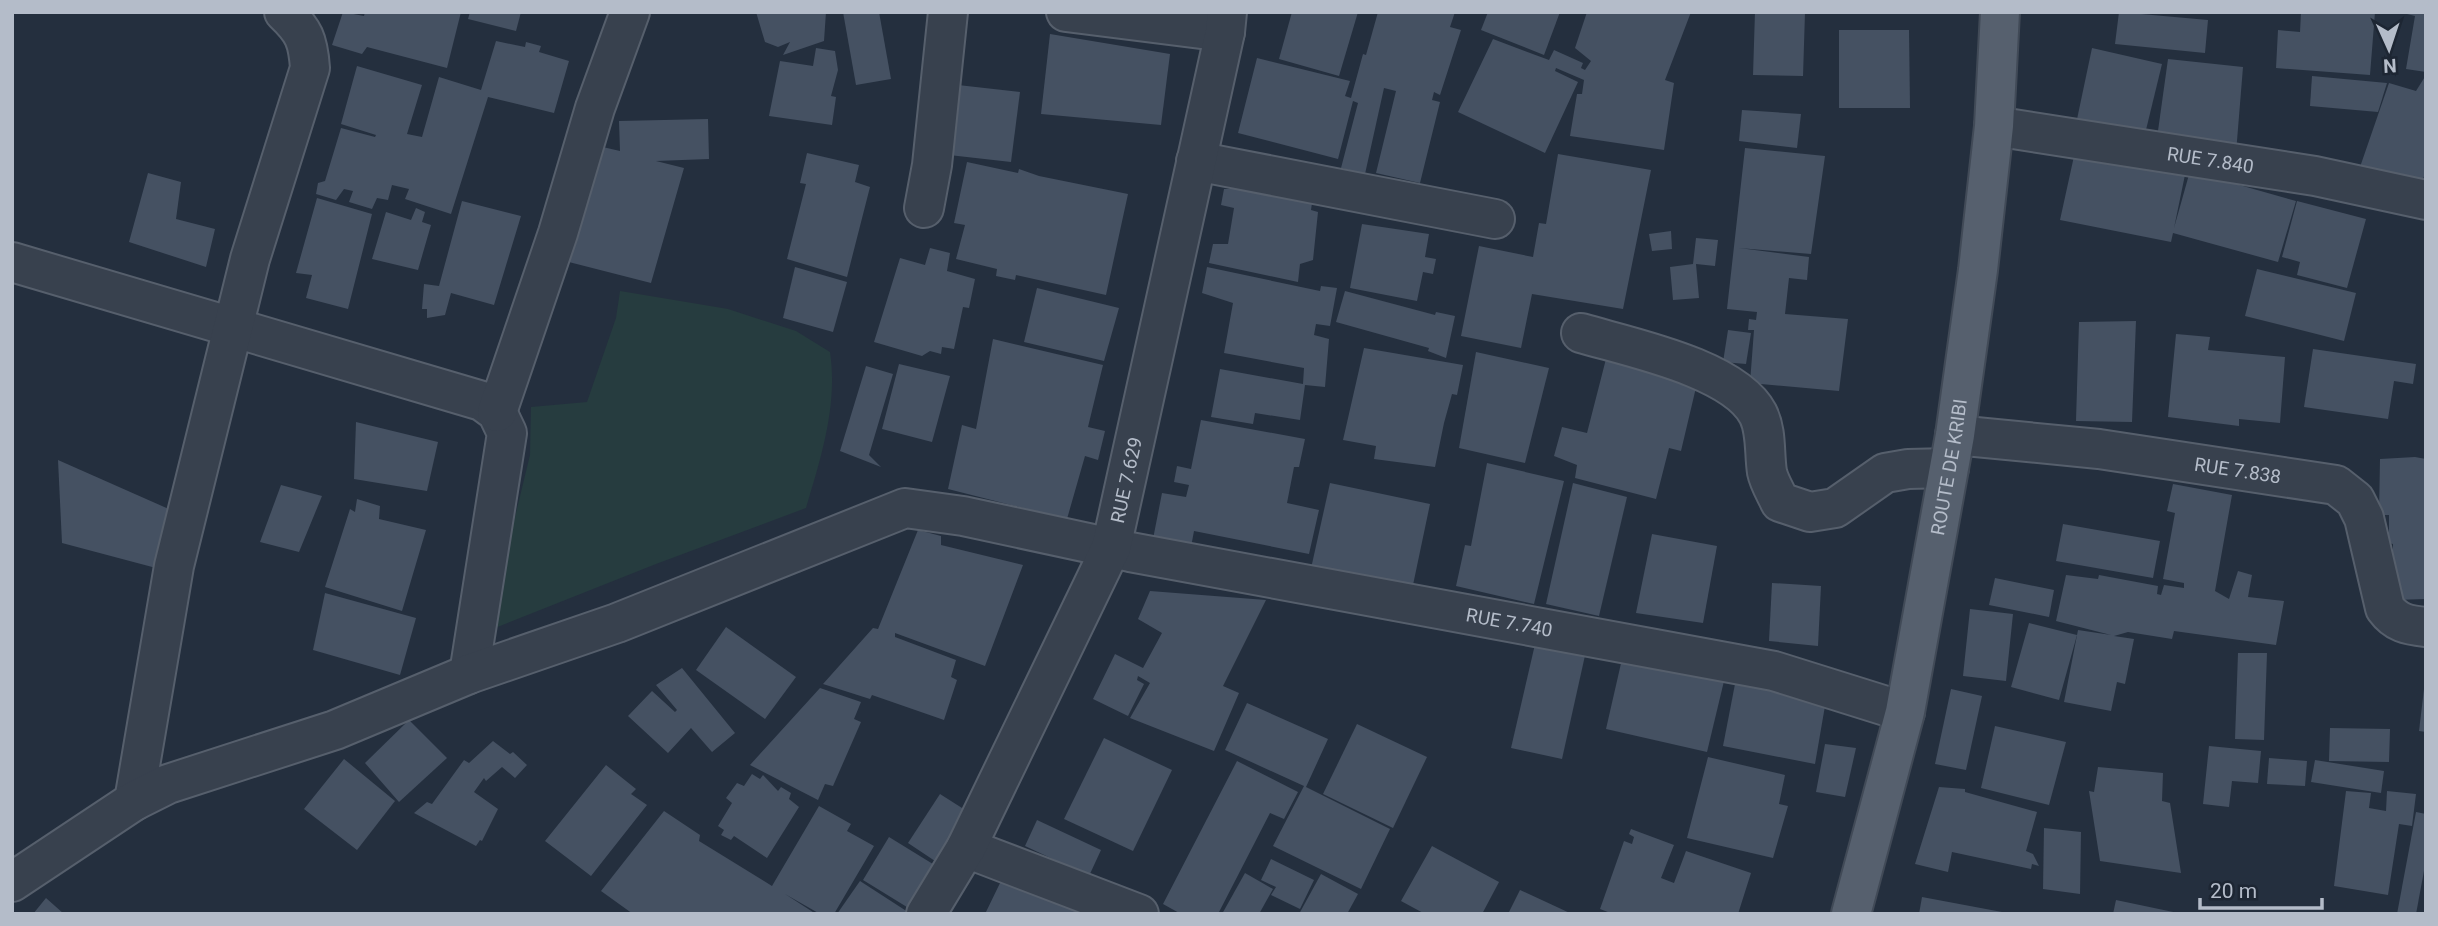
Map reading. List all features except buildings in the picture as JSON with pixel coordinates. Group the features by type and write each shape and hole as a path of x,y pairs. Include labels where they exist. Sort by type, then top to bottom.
{"main road":[{"name":"ROUTE DE KRIBI","path":"1851,914 1905,712 1952,452 1978,270 1994,126 2000,12"}],"street":[{"path":"134,801 174,566 250,259 310,68 309,52 301,28 284,12"},
{"path":"497,412 558,233 595,108 630,12"},
{"path":"924,208 932,165 948,12"},
{"path":"1066,12 1226,22"},
{"name":"RUE 7.629","path":"926,914 966,848 1111,548 1226,22"},
{"name":"RUE 7.840","path":"1994,126 2315,176 2426,200"},
{"path":"1196,162 1495,219"},
{"path":"12,262 482,401 497,412 507,433 469,674"},
{"name":"RUE 7.838","path":"1581,333 1686,363 1736,389 1758,414 1764,436 1768,476 1780,502 1810,512 1835,508 1885,473 1908,469 1952,452 2099,449 2336,485 2355,499 2364,518 2385,608 2393,618 2404,624 2426,627"},
{"name":"RUE 7.740","path":"12,882 134,801 168,784 335,730 469,674 617,623 905,508 963,516 1111,548 1774,671 1905,712"},
{"path":"966,848 1139,914"}],"green space":[{"path":"620,291 728,309 796,331 830,352 832,392 827,431 806,508 495,628 507,550 530,455 531,407 587,402 616,318"}]}
